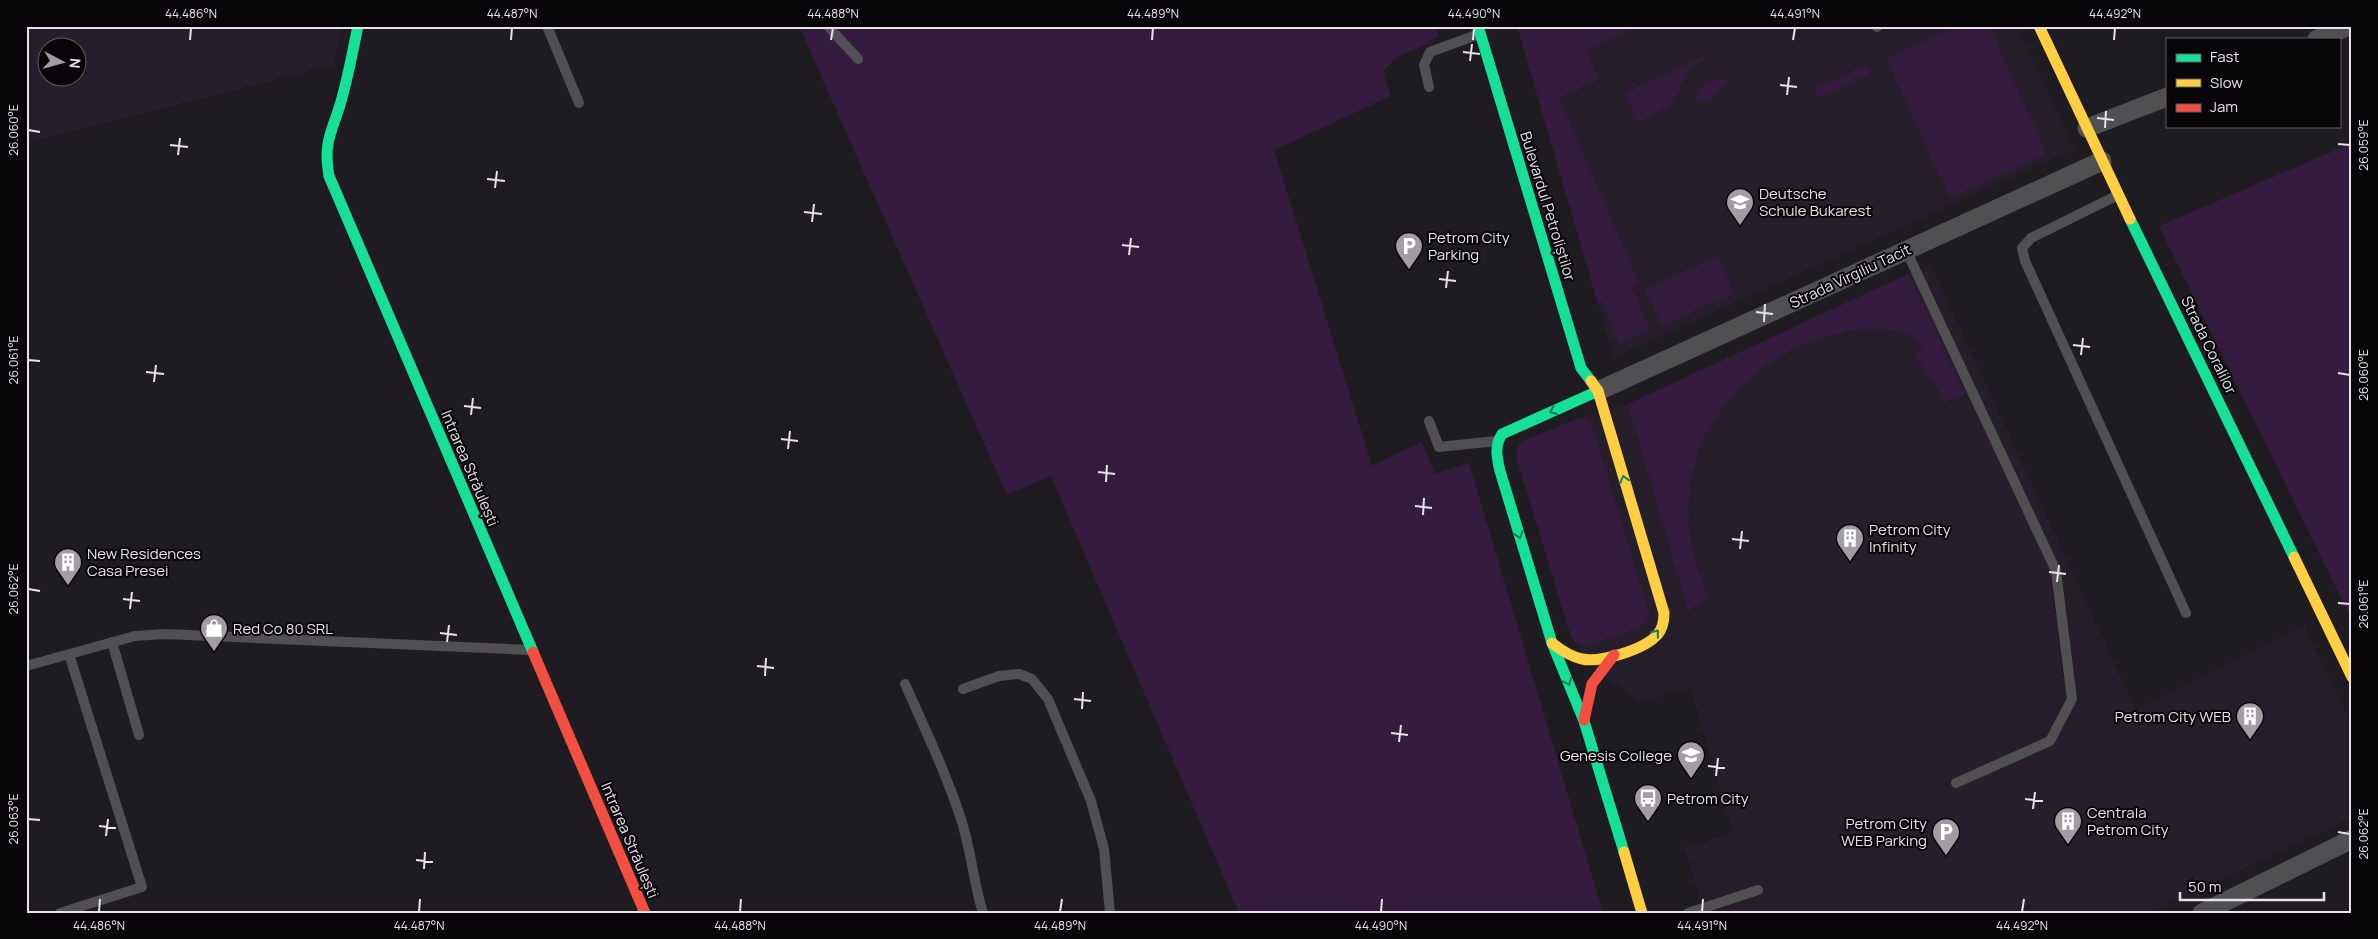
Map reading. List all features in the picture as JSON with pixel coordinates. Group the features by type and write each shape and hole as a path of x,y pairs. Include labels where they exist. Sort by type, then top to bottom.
{"street":[{"name":"Intrarea Străulești","path":"358,26 343,96 327,142 326,159 330,176 645,913"},
{"name":"Strada Coralilor","path":"2039,26 2102,161 2352,677"},
{"path":"2320,38 2350,26"},
{"name":"Bulevardul Petroliștilor","path":"1479,30 1581,368 1598,390 1664,613 1664,622 1654,638 1614,655 1586,660 1570,655 1552,643"},
{"path":"2087,128 2166,97"},
{"name":"Strada Virgiliu Tacit","path":"1598,390 2102,161"},
{"path":"1496,440 1502,434 1598,390"},
{"name":"Bulevardul Petroliștilor","path":"1496,440 1500,471 1552,643 1584,721 1642,913"},
{"name":"Bulevardul Petroliștilor","path":"1584,721 1586,700 1593,678 1614,655"},
{"path":"2202,913 2352,839"}],"lane":[{"path":"547,26 579,103"},
{"path":"828,26 858,58"},
{"path":"1430,87 1424,65 1430,52 1479,30"},
{"path":"2119,195 2031,238 2022,248 2025,261 2186,613"},
{"path":"1906,250 2056,571 2072,698 2050,741 1956,784"},
{"path":"1429,421 1439,447 1451,448 1496,440"},
{"path":"26,666 135,636 165,634 531,650"},
{"path":"112,642 140,736"},
{"path":"60,913 142,888 69,654"},
{"path":"963,689 999,676 1019,674 1032,679 1048,699 1091,801 1104,849 1110,913"},
{"path":"905,684 948,780 962,822 974,886 983,913"},
{"path":"1688,913 1758,890"}],"shaded area":[{"path":"26,26 342,26 334,65 26,143"},
{"path":"799,26 1436,26 1439,36 1427,44 1395,58 1383,72 1391,96 1274,150 1372,466 1422,442 1435,474 1469,463 1603,913 1239,913 1051,476 1007,495"},
{"name":"Deutsche Schule Bukarest","path":"1517,26 2016,26 2075,149 1614,358"},
{"path":"1517,26 1637,26 1586,50 1599,79 1559,98 1639,283 1632,288 1650,330 1620,344 1602,302 1598,304"},
{"path":"1957,26 1989,26 2047,154 1950,198 1886,59"},
{"path":"1710,54 1688,71 1673,103 1638,123 1625,93"},
{"path":"1867,65 1871,74 1818,98 1814,89"},
{"path":"1723,78 1729,81 1710,101 1700,102 1695,99 1702,86"},
{"path":"2352,143 2352,620 2159,226"},
{"path":"1718,256 1734,293 1662,326 1645,289"},
{"name":"Petrom City","path":"1930,264 2136,710 2304,626 2352,725 2352,818 2149,913 1703,913 1685,847 1733,833 1690,688 1643,702 1594,670 1571,637 1516,456 1517,450 1523,441 1579,418 1628,404"},
{"path":"1908,274 1965,394 1944,402 1938,388 1914,355 1923,346 1908,334 1891,330 1854,330 1835,334 1798,347 1757,372 1720,412 1705,435 1694,465 1688,503 1691,541 1701,579 1709,597 1688,611 1628,404"},
{"path":"1579,418 1585,418 1592,425 1649,613 1647,621 1640,628 1585,646 1576,643 1571,637 1516,456 1519,445 1523,441"}],"traffic: fast":[{"path":"358,26 340,106 328,142 327,163 329,176 533,652"},
{"path":"1478,26 1581,368 1591,381"},
{"path":"2130,219 2294,557"},
{"path":"1598,391 1502,434 1499,439 1497,452 1500,471 1552,643 1584,721 1624,852"}],"traffic: slow":[{"path":"2039,26 2130,219"},
{"path":"1552,643 1570,655 1582,659 1590,660 1611,657 1633,650 1651,640 1659,633 1663,622 1664,613 1598,391 1591,381"},
{"path":"2294,557 2352,677"},
{"path":"1624,852 1642,913"}],"traffic: jam":[{"path":"533,652 645,913"},
{"path":"1584,720 1592,684 1614,655"}],"place":[{"name":"Deutsche Schule Bukarest","path":"1740,226"},
{"name":"Petrom City Parking","path":"1409,270"},
{"name":"Petrom City Infinity","path":"1850,562"},
{"name":"New Residences Casa Presei","path":"68,586"},
{"name":"Red Co 80 SRL","path":"214,652"},
{"name":"Petrom City WEB","path":"2250,740"},
{"name":"Genesis College","path":"1691,779"},
{"name":"Petrom City","path":"1648,822"},
{"name":"Centrala Petrom City","path":"2068,845"},
{"name":"Petrom City WEB Parking","path":"1946,856"}]}
